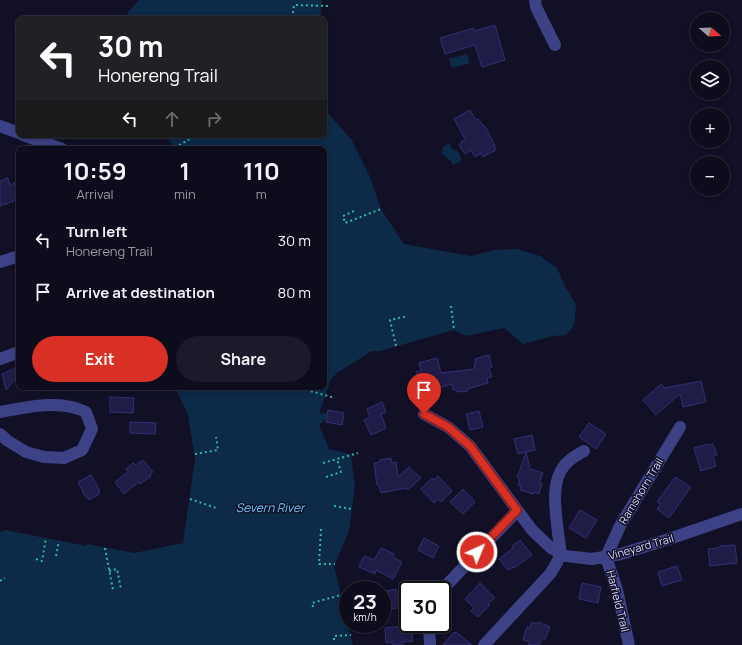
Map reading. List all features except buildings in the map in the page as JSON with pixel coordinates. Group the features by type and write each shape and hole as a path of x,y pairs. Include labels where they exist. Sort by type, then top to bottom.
{"street":[{"path":"535,0 536,7 555,45"},
{"path":"0,126 16,132"},
{"path":"31,138 54,146"},
{"path":"0,262 16,257"},
{"path":"0,359 16,353"},
{"path":"0,412 38,405 76,407 86,412 92,429 82,450 64,458 44,457 26,452 8,441 0,434"},
{"name":"Vineyard Trail","path":"424,414 448,427 470,446 526,523 537,536 551,548 560,553 578,558 592,559 621,554 742,514"},
{"name":"Ramshorn Trail","path":"606,557 620,526 680,427"},
{"path":"484,645 550,574 556,564 560,553 556,496 558,480 566,463 574,456 584,451"},
{"path":"450,581 517,510"},
{"name":"Harfield Trail","path":"606,557 617,590 629,645"},
{"path":"429,633 430,645"}],"path":[{"path":"293,13 294,5 328,6"},
{"path":"178,146 191,138"},
{"path":"354,211 343,216 345,223 381,209"},
{"path":"451,306 454,330"},
{"path":"396,346 390,320 408,316"},
{"path":"310,390 334,398"},
{"path":"195,454 218,450 216,437"},
{"path":"323,463 358,453"},
{"path":"326,477 341,472 337,459"},
{"path":"190,500 216,508"},
{"path":"334,506 352,509"},
{"path":"321,529 319,564 335,564"},
{"path":"36,560 42,561 46,538"},
{"path":"56,556 59,541"},
{"path":"105,548 113,590"},
{"path":"109,571 117,569 121,589"},
{"path":"0,581 5,578"},
{"path":"313,607 312,603 339,596"},
{"path":"334,640 334,636 351,635"}],"water":[{"path":"139,0 322,0 320,16 127,16 128,12"},
{"path":"467,54 470,63 452,68 449,59"},
{"name":"Severn River","path":"327,112 351,139 369,175 381,209 404,244 471,256 494,250 517,249 540,256 557,268 566,288 576,304 575,321 571,330 565,335 553,336 523,344 504,328 466,336 454,330 380,351 372,351 337,373 331,379 319,414 328,413 327,418 319,425 329,449 351,454 355,487 349,531 334,566 339,587 339,633 350,633 353,645 0,645 0,532 5,530 86,546 87,544 134,553 183,543 195,459 188,415 176,390 327,390 327,146 174,146 167,138 327,138"},
{"path":"449,143 453,150 457,150 462,160 453,165 451,161 442,154 443,147"}],"route":[{"path":"424,414 448,427 470,446 517,510 477,552"}]}
